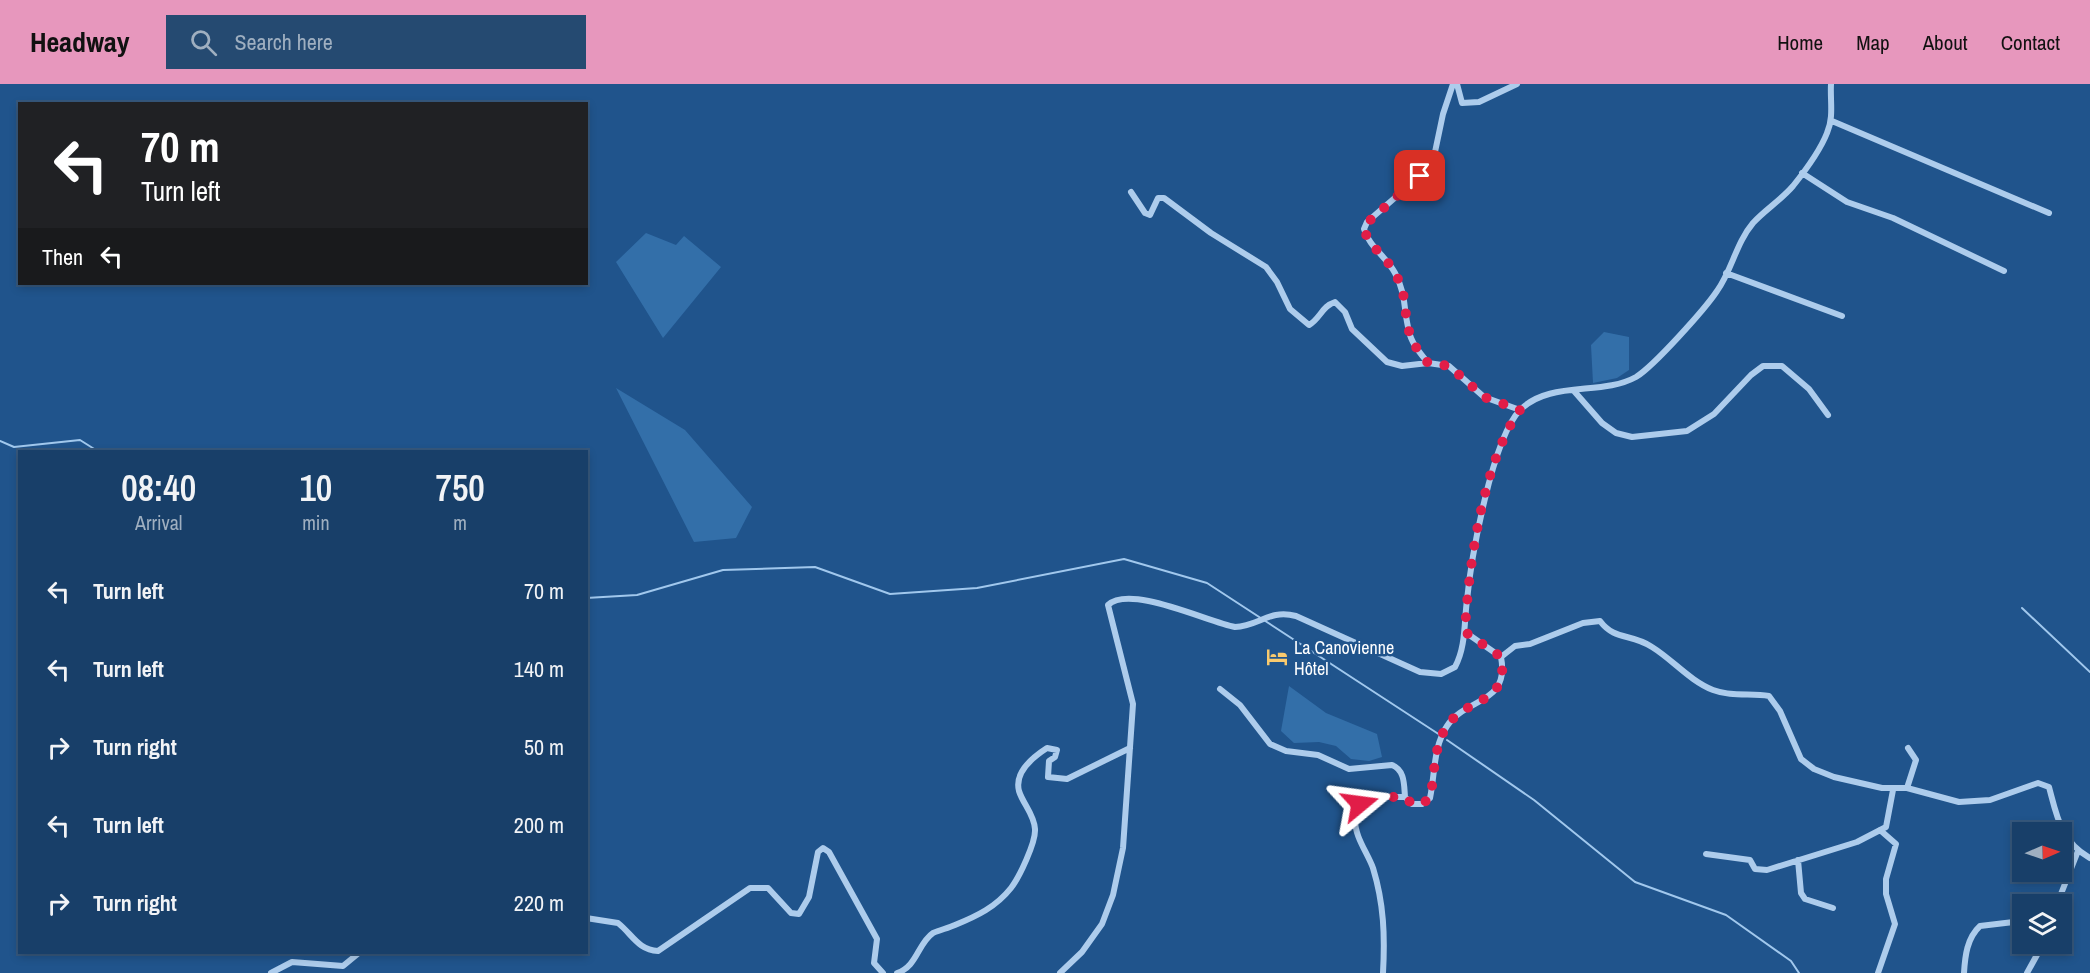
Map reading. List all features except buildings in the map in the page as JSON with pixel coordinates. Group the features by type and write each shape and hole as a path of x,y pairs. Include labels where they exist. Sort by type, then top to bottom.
{"street":[{"path":"1455,84 1462,104 1479,102 1517,84"},
{"path":"1428,363 1409,334 1403,290 1395,272 1384,255 1367,240 1364,229 1368,222 1420,176 1435,152 1443,114 1455,84"},
{"path":"1060,973 1082,952 1102,924 1113,895 1123,848 1133,704 1108,605 1125,598 1164,605 1235,627 1246,626 1261,618 1283,613 1296,616 1420,672 1441,674 1455,667 1465,632 1471,571 1490,476 1509,426 1520,410 1532,402 1552,394 1636,377 1655,362 1717,291 1742,238 1753,223 1792,187 1826,136 1832,121 1831,84"},
{"path":"1832,121 2049,213"},
{"path":"1802,173 1847,202 1893,218 2004,271"},
{"path":"1131,192 1145,213 1150,216 1158,198 1164,198 1211,232 1266,267 1290,309 1309,325 1317,320 1328,304 1335,302 1345,312 1352,329 1387,362 1402,366 1428,363 1449,366 1484,397 1520,410"},
{"path":"1726,273 1842,316"},
{"path":"1574,391 1602,423 1616,434 1632,437 1687,431 1714,414 1751,375 1763,366 1782,366 1809,389 1828,415"},
{"path":"1501,657 1515,646 1530,644 1583,623 1600,621 1608,632 1636,638 1653,647 1712,690 1726,694 1769,696 1780,711 1801,759 1814,769 1893,790 1907,788 1959,802 1990,800 2038,783 2049,787 2061,831 2078,851 2090,858"},
{"path":"1220,689 1240,705 1270,744 1286,751 1318,755 1349,769 1392,765 1398,767 1402,774 1405,797 1412,804 1422,804 1430,798 1435,757 1446,728 1464,708 1477,705 1499,685 1504,670 1501,657 1465,632"},
{"path":"897,973 911,964 932,934 986,912 1012,887 1032,844 1035,830 1030,811 1019,792 1022,771 1034,756 1047,748 1057,750 1049,761 1048,777 1067,779 1130,748"},
{"path":"1907,788 1916,760 1908,748"},
{"path":"1706,855 1750,860 1755,869 1760,871 1857,842 1886,827 1893,790"},
{"path":"1383,973 1385,927 1383,906 1372,867 1355,827 1354,817 1360,804 1368,797 1405,797"},
{"path":"1878,973 1896,924 1886,894 1886,879 1896,844 1880,830"},
{"path":"588,918 618,923 636,943 649,951 658,951 750,888 768,888 791,913 799,914 809,897 818,852 823,848 829,852 877,939 874,963 883,973"},
{"path":"2061,894 2078,851"},
{"path":"1798,860 1802,893 1805,899 1833,908"},
{"path":"1964,973 1966,950 1977,929 1980,926 2012,922"},
{"path":"271,973 292,962 344,966 358,954"},
{"path":"2027,973 2037,954"}],"shaded area":[{"path":"646,233 676,245 684,236 721,267 663,338 616,262"},
{"path":"1604,332 1629,337 1629,370 1617,378 1593,383 1591,345"},
{"path":"616,388 685,430 752,507 736,538 694,542"},
{"path":"1289,686 1326,713 1377,734 1382,757 1369,761 1351,759 1336,746 1319,742 1294,743 1281,731"}],"waterway":[{"path":"0,441 14,447 80,440 96,450"},
{"path":"588,598 637,595 723,570 815,567 890,594 977,588 1124,559 1207,583 1440,735"},
{"path":"2022,608 2090,672"},
{"path":"1447,740 1534,800 1635,882 1726,915 1791,961 1799,973"}],"place":[{"name":"La Canovienne Hôtel","path":"1277,657"}],"route":[{"path":"1360,804 1368,797 1405,797 1412,804 1422,804 1430,798 1435,757 1446,728 1464,708 1477,705 1486,699 1499,685 1504,670 1501,657 1492,648 1465,632 1473,561 1490,476 1509,426 1520,410 1484,397 1449,366 1428,363 1409,334 1403,290 1395,272 1384,255 1367,240 1364,229 1368,222 1420,176"}]}
